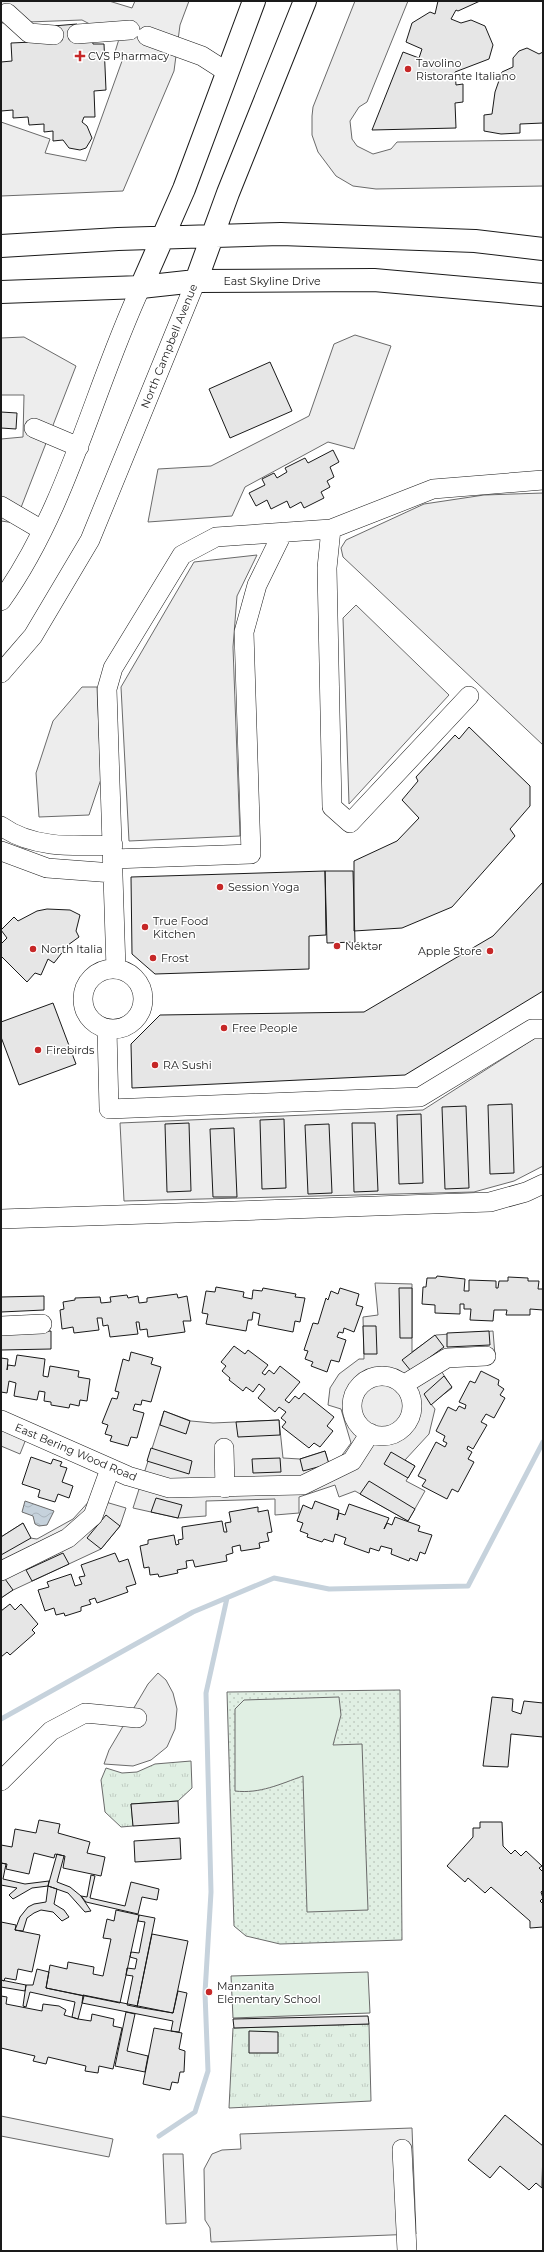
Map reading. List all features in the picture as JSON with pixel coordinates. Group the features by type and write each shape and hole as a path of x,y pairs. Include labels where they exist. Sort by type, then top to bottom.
{"main road":[{"path":"142,287 184,189 254,1"},
{"name":"North Campbell Avenue","path":"196,281 305,1"},
{"path":"1,246 281,234 475,241 543,249"},
{"name":"East Skyline Drive","path":"1,292 142,287 196,281 374,280 543,295"}],"street":[{"path":"7,13 29,33 54,35"},
{"path":"77,34 138,33 202,56 227,72"},
{"name":"North Campbell Avenue","path":"1,673 33,636 90,540 196,281"},
{"path":"1,601 42,530 79,447 121,331 142,287"},
{"path":"34,428 79,447"},
{"path":"116,969 107,689 113,668 182,555 216,537 331,529 433,489 543,480"},
{"path":"1,506 42,530"},
{"path":"331,529 327,568 332,807 350,823 469,696"},
{"path":"1,851 47,868 113,859 251,854 244,632 257,585 283,532"},
{"path":"1,826 12,834 113,859"},
{"path":"116,969 134,977 143,994 143,1003 134,1020 122,1027 107,1029 98,1025 88,1014 83,1000 84,990 96,974 106,970 116,969"},
{"path":"107,1029 109,1109 420,1097 532,1029 543,1029"},
{"path":"1,1219 490,1202 526,1192 543,1184"},
{"path":"1,1326 42,1324"},
{"path":"403,1385 447,1358 486,1356"},
{"path":"378,1376 388,1377 403,1385 409,1394 411,1414 406,1423 399,1430 390,1435 380,1436 370,1433 355,1421 352,1411 355,1392 365,1382 378,1376"},
{"name":"East Bering Wood Road","path":"1,1420 110,1469 169,1488 225,1488 303,1485 352,1462 370,1433"},
{"path":"224,1448 225,1488"},
{"path":"1,1571 68,1538 93,1516 110,1469"},
{"path":"1,1781 51,1731 85,1712 137,1718"},
{"path":"402,2149 407,2251"}],"green space":[{"path":"400,1690 402,1940 280,1944 246,1936 234,1926 227,1692"},
{"path":"339,1697 341,1715 333,1745 362,1744 368,1910 307,1912 303,1776 261,1790 244,1792 235,1791 235,1709 244,1700"},
{"path":"191,1761 192,1788 178,1801 131,1804 133,1826 121,1827 105,1812 101,1780 106,1768 122,1773 137,1772 155,1764"},
{"path":"368,1972 370,2013 233,2018 231,1976"},
{"path":"369,2024 371,2101 229,2108 233,2028"}],"shaded area":[{"path":"1,1 109,1 132,8 135,1 189,1 180,25 174,71 123,191 1,196 1,122 50,139 45,153 86,161 122,61 115,52 119,39 82,20 1,23"},
{"path":"355,1 408,1 367,102 359,107 350,121 352,139 357,146 373,154 391,149 397,142 543,140 543,186 376,189 353,186 336,176 318,152 312,135 312,116 313,107"},
{"path":"355,335 391,346 354,449 328,442 245,487 232,516 148,522 158,469 211,466 309,416 334,344"},
{"path":"24,337 76,366 15,523 1,521 1,439 23,437 24,395 1,395 1,338"},
{"path":"543,493 543,745 343,557 341,548 346,540 424,504 484,495"},
{"path":"257,555 237,596 233,647 240,836 129,841 121,687 194,562"},
{"path":"356,605 449,695 349,804 343,618"},
{"path":"82,687 97,687 101,779 89,815 39,817 36,773 53,721"},
{"path":"543,1033 543,1166 514,1181 474,1192 124,1201 120,1123 423,1110"},
{"path":"375,1283 412,1284 412,1352 436,1335 493,1331 495,1356 440,1369 452,1388 431,1404 435,1409 429,1434 405,1460 415,1466 406,1481 425,1491 408,1521 355,1491 339,1497 335,1485 299,1497 299,1513 275,1515 275,1499 206,1501 206,1516 178,1518 133,1508 164,1411 191,1421 213,1423 279,1420 283,1458 300,1459 325,1451 329,1465 337,1462 351,1443 341,1409 328,1405 330,1388 339,1374 359,1359 364,1359 363,1317 378,1315"},
{"path":"1,1429 26,1439 20,1454 1,1446"},
{"path":"92,1498 126,1508 120,1526 101,1549 11,1591 1,1598 1,1537 23,1523 30,1538 37,1539 73,1519"},
{"path":"158,1673 166,1680 173,1693 177,1709 175,1729 167,1747 151,1760 133,1766 104,1764 109,1750 148,1684"},
{"path":"1,2116 113,2139 109,2157 1,2136"},
{"path":"412,2128 416,2234 211,2242 210,2228 205,2220 204,2169 212,2154 222,2150 241,2149 240,2134"},
{"path":"163,2154 183,2154 186,2223 166,2224"}],"water":[{"path":"25,1501 54,1511 47,1525 39,1526 35,1524 33,1516 22,1512"}],"building":[{"path":"438,1 480,1 458,11 456,10 451,19 461,23 471,20 485,26 493,45 489,59 455,72 456,85 463,84 463,102 455,103 456,128 372,130 403,52 419,58 422,49 406,42 412,23 430,12 435,14"},
{"path":"77,24 77,40 92,39 93,44 104,44 106,90 94,91 95,117 84,117 82,122 87,126 92,138 86,148 80,150 69,148 63,140 53,141 53,131 44,132 44,124 29,125 28,117 13,118 13,110 1,111 1,62 12,61 11,43 54,41 53,26"},
{"path":"527,48 539,54 543,52 543,123 520,124 520,133 501,134 484,131 484,115 492,114 495,92 502,72 513,67 513,58 519,51"},
{"path":"270,362 292,411 230,438 209,389"},
{"path":"1,412 17,413 16,429 1,428"},
{"path":"333,450 339,462 330,467 334,477 327,481 330,487 321,492 324,498 304,508 301,502 290,508 287,501 271,509 267,500 256,506 249,493 265,485 262,479 274,473 277,478 287,472 285,468 305,458 308,463"},
{"path":"469,727 530,786 530,806 510,829 515,836 452,907 402,928 354,931 354,861 397,841 419,818 402,800 418,781 416,777 455,735 459,739"},
{"path":"325,871 353,871 355,942 327,943"},
{"path":"325,871 326,935 309,936 309,969 155,974 132,954 131,877"},
{"path":"543,882 543,991 405,1075 132,1088 131,1044 160,1015 364,1012 493,936"},
{"name":"North Italia","path":"47,909 70,910 80,915 76,931 79,937 68,945 54,963 48,959 41,975 35,973 27,982 1,956 1,944 7,938 1,930 14,917 18,921 37,911"},
{"name":"Firebirds","path":"53,1003 76,1064 19,1085 1,1037 1,1022"},
{"path":"512,1104 514,1173 490,1174 488,1105"},
{"path":"466,1106 469,1188 445,1189 442,1107"},
{"path":"421,1114 423,1183 399,1184 397,1115"},
{"path":"284,1119 286,1188 262,1189 260,1120"},
{"path":"189,1123 191,1191 167,1192 165,1124"},
{"path":"352,1123 375,1123 378,1191 354,1192"},
{"path":"329,1124 332,1193 308,1194 305,1125"},
{"path":"234,1128 237,1197 213,1197 210,1129"},
{"path":"437,1276 465,1279 464,1291 469,1291 469,1280 496,1281 496,1288 498,1288 499,1281 508,1281 508,1277 528,1278 528,1281 539,1281 538,1289 543,1289 543,1310 530,1309 530,1315 506,1315 507,1310 494,1310 493,1321 470,1320 471,1309 464,1309 464,1304 460,1304 460,1314 435,1313 435,1305 422,1304 423,1287 426,1287 427,1278 436,1278"},
{"path":"216,1287 244,1292 243,1297 252,1299 253,1290 262,1291 263,1288 296,1294 295,1297 305,1298 300,1322 295,1321 293,1332 258,1325 260,1314 253,1312 252,1320 248,1320 246,1331 206,1324 208,1314 202,1313 206,1291 215,1292"},
{"path":"340,1288 359,1294 356,1305 363,1307 354,1332 344,1328 343,1333 339,1332 337,1337 346,1340 339,1362 331,1360 327,1372 311,1366 313,1362 305,1359 308,1351 304,1350 313,1323 318,1324 326,1298 328,1300 331,1291 338,1294"},
{"path":"399,1288 412,1288 412,1338 400,1338"},
{"path":"177,1294 178,1298 187,1296 191,1321 183,1321 185,1332 148,1337 147,1329 140,1330 139,1322 136,1322 138,1334 110,1337 108,1325 103,1326 102,1318 97,1318 99,1330 74,1333 73,1327 62,1329 60,1310 64,1309 63,1302 75,1300 75,1298 100,1297 101,1303 111,1302 110,1297 127,1295 128,1298 138,1296 139,1303 147,1302 147,1298"},
{"path":"44,1296 44,1310 1,1312 1,1297"},
{"path":"363,1326 376,1326 377,1354 364,1354"},
{"path":"51,1331 51,1349 1,1350 1,1333"},
{"path":"489,1331 490,1345 447,1347 447,1333"},
{"path":"435,1335 444,1347 411,1371 402,1360"},
{"path":"234,1346 245,1354 248,1350 268,1365 262,1373 265,1375 269,1370 274,1374 280,1366 300,1382 285,1400 289,1403 295,1396 299,1399 304,1393 334,1417 327,1426 333,1431 320,1447 314,1443 309,1448 282,1427 286,1422 281,1418 286,1412 279,1407 275,1412 258,1398 265,1389 259,1384 253,1392 246,1387 243,1391 229,1380 230,1378 222,1371 226,1366 221,1362"},
{"path":"131,1352 153,1358 151,1364 161,1367 151,1402 142,1400 141,1405 135,1404 133,1410 144,1413 137,1438 131,1437 128,1446 110,1441 112,1436 105,1434 108,1425 102,1423 112,1398 117,1399 119,1392 115,1391 123,1359 129,1361"},
{"path":"17,1355 45,1359 43,1376 48,1377 50,1366 79,1371 78,1377 90,1379 87,1401 80,1400 79,1406 70,1404 69,1408 51,1405 51,1402 44,1401 45,1392 39,1391 37,1400 14,1396 16,1383 9,1381 7,1393 1,1392 1,1358 8,1359 7,1370 8,1365 15,1366"},
{"path":"481,1371 499,1380 498,1385 504,1389 500,1395 505,1398 494,1418 486,1414 481,1422 487,1425 473,1449 468,1446 467,1449 472,1452 468,1459 474,1462 458,1492 452,1489 447,1499 422,1486 426,1480 418,1476 436,1442 445,1447 447,1443 443,1441 445,1436 436,1431 448,1407 456,1411 459,1406 465,1409 466,1405 459,1402 470,1381 475,1383"},
{"path":"444,1376 452,1387 431,1405 424,1394"},
{"path":"164,1411 190,1421 186,1434 160,1425"},
{"path":"279,1420 280,1435 238,1437 236,1422"},
{"path":"151,1448 192,1461 189,1474 147,1461"},
{"path":"325,1451 329,1464 303,1471 300,1459"},
{"path":"391,1452 415,1466 408,1478 384,1464"},
{"path":"31,1457 51,1464 53,1459 62,1462 60,1466 67,1468 62,1482 73,1486 69,1498 58,1494 55,1502 38,1497 40,1490 22,1484"},
{"path":"280,1458 281,1472 253,1473 252,1459"},
{"path":"369,1481 415,1509 408,1521 360,1494"},
{"path":"156,1498 182,1505 178,1518 151,1512"},
{"path":"315,1501 339,1510 337,1520 339,1513 345,1515 349,1504 389,1518 384,1529 387,1523 392,1525 395,1517 420,1526 418,1531 432,1535 425,1554 420,1552 417,1561 410,1558 409,1561 391,1554 392,1549 381,1546 379,1551 370,1548 369,1553 344,1544 346,1538 335,1534 333,1542 324,1539 322,1542 307,1537 308,1534 300,1531 303,1523 297,1521 303,1505 312,1509"},
{"path":"258,1507 258,1512 268,1510 272,1532 267,1533 269,1541 259,1543 260,1548 241,1551 240,1545 232,1547 233,1553 226,1555 227,1561 195,1567 193,1560 186,1561 187,1568 177,1570 178,1573 159,1577 158,1574 150,1575 149,1567 144,1568 140,1546 148,1544 148,1540 174,1535 176,1545 179,1544 178,1540 183,1539 182,1527 222,1521 224,1532 227,1532 225,1523 231,1522 229,1512"},
{"path":"106,1515 120,1526 101,1549 87,1538"},
{"path":"23,1523 31,1538 1,1555 1,1537"},
{"path":"63,1553 69,1564 32,1581 26,1570"},
{"path":"115,1553 119,1562 128,1559 136,1584 126,1587 128,1592 97,1603 95,1598 89,1600 91,1604 81,1607 81,1611 65,1616 64,1613 56,1615 54,1608 45,1611 38,1590 49,1587 47,1582 71,1574 75,1586 82,1584 79,1577 85,1576 81,1565"},
{"path":"5,1579 13,1590 1,1598 1,1581"},
{"path":"10,1604 15,1610 21,1604 38,1624 32,1630 35,1633 10,1655 7,1652 1,1657 1,1611"},
{"path":"492,1697 513,1699 512,1711 521,1714 524,1701 543,1703 543,1737 511,1734 508,1767 483,1766"},
{"path":"178,1801 179,1823 133,1826 131,1804"},
{"path":"39,1820 60,1824 58,1833 90,1842 87,1853 105,1857 101,1876 63,1868 65,1856 55,1854 54,1858 34,1853 29,1874 6,1869 7,1864 1,1863 1,1845 12,1847 15,1829 36,1833"},
{"path":"480,1822 502,1822 503,1846 511,1854 515,1850 521,1856 526,1851 542,1866 539,1868 543,1872 543,1890 541,1892 543,1898 540,1901 543,1904 543,1927 530,1928 530,1921 491,1887 485,1893 468,1878 465,1882 447,1866 473,1837 473,1828 480,1828"},
{"path":"180,1838 181,1859 135,1862 134,1841"},
{"path":"57,1854 64,1856 57,1882 70,1887 81,1896 91,1911 85,1912 68,1893 48,1886"},
{"path":"1,1863 6,1864 3,1879 25,1884 49,1881 48,1886 32,1888 13,1899 9,1895 17,1888 1,1885"},
{"path":"91,1875 95,1876 90,1898 125,1906 131,1882 159,1889 157,1900 142,1897 138,1914 86,1902 81,1896 87,1897"},
{"path":"48,1886 57,1889 54,1904 64,1910 69,1917 62,1921 53,1912 41,1910 27,1918 23,1931 15,1930 20,1917 28,1907 34,1904 46,1902"},
{"path":"116,1910 139,1915 120,2003 46,1988 50,1965 67,1969 68,1962 94,1967 93,1974 103,1976 111,1939 103,1938 107,1919 114,1921"},
{"path":"139,1915 155,1918 137,2007 127,2005 133,1976 126,1975 127,1968 135,1969 137,1959 130,1957 131,1952 139,1953 145,1922 138,1921"},
{"path":"1,1922 16,1925 15,1930 40,1935 32,1972 18,1969 16,1980 5,1978 4,1981 1,1980"},
{"path":"152,1934 188,1941 173,2013 137,2007"},
{"path":"37,1969 49,1972 46,1988 84,1996 78,2019 72,2017 75,2002 30,1992 26,2007 23,2006 26,1985 33,1985"},
{"path":"1,1980 26,1985 25,1991 1,1987"},
{"path":"178,1991 187,1993 179,2032 171,2031 173,2021 82,2003 83,1995 173,2013"},
{"path":"1,1996 7,1997 6,2004 42,2011 43,2004 59,2006 66,2010 64,2015 78,2019 91,2021 92,2014 114,2019 113,2026 122,2028 113,2069 99,2066 98,2073 85,2071 86,2066 48,2057 46,2064 33,2061 35,2056 1,2048"},
{"path":"126,2012 135,2014 127,2051 148,2056 145,2072 115,2066"},
{"path":"368,2016 369,2024 234,2028 233,2019"},
{"path":"154,2028 182,2033 179,2049 185,2051 184,2072 180,2072 178,2083 172,2082 170,2090 143,2084"},
{"path":"249,2031 278,2032 278,2053 249,2053"},
{"path":"505,2115 543,2146 542,2188 536,2183 529,2190 500,2166 490,2178 468,2160"}],"waterway":[{"path":"1,1719 193,1612 274,1578 329,1589 468,1586 543,1442"},
{"path":"159,2136 195,2112 208,2071 205,1993 211,1892 206,1693 227,1598"}],"place":[{"name":"CVS Pharmacy","path":"80,56"},
{"name":"Tavolino Ristorante Italiano","path":"408,69"},
{"name":"Session Yoga","path":"220,887"},
{"name":"True Food Kitchen","path":"145,927"},
{"name":"Néktər","path":"337,946"},
{"name":"North Italia","path":"33,949"},
{"name":"Apple Store","path":"490,951"},
{"name":"Frost","path":"153,958"},
{"name":"Free People","path":"224,1028"},
{"name":"Firebirds","path":"38,1050"},
{"name":"RA Sushi","path":"155,1065"},
{"name":"Manzanita Elementary School","path":"209,1992"}]}
